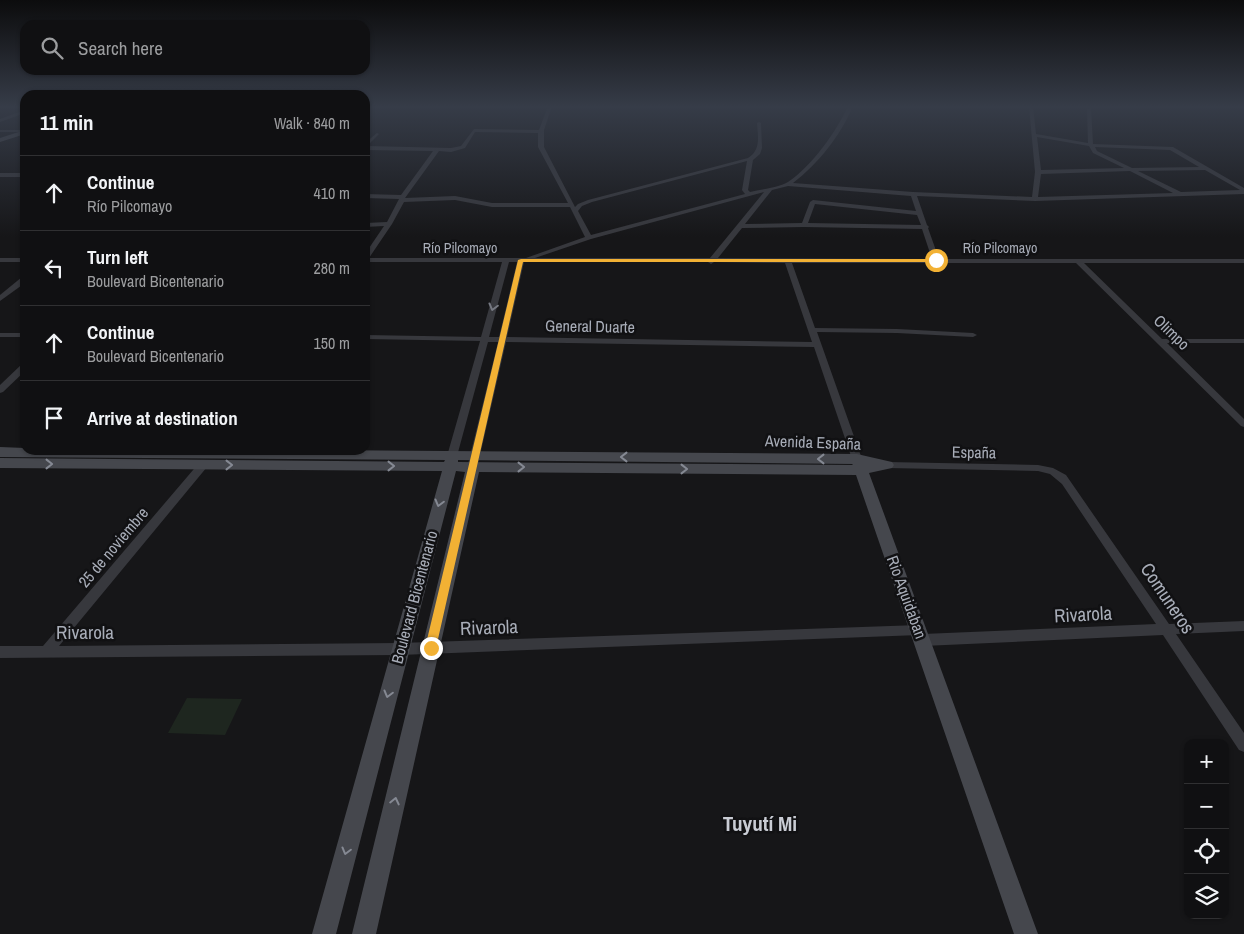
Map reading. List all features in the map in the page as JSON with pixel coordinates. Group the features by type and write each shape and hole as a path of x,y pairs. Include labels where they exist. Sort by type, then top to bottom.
{"street":[{"path":"427,150 441,150"},
{"path":"370,251 402,199 437,150"},
{"path":"543,150 589,238"},
{"path":"370,196 402,199 455,198 492,205 573,208 590,201 750,159 756,156 760,150"},
{"path":"521,260 589,238 788,184 808,170 823,150"},
{"path":"1035,199 1038,172 1036,150"},
{"path":"1094,150 1183,195"},
{"path":"1174,150 1244,191"},
{"path":"749,195 744,185 750,159"},
{"path":"1038,172 1207,168"},
{"path":"0,175 20,175"},
{"path":"788,184 913,194 1035,199 1183,195 1244,191"},
{"path":"711,262 770,189"},
{"path":"913,194 936,260"},
{"path":"804,225 813,202 920,213"},
{"path":"370,225 388,224"},
{"path":"740,226 804,225 926,228"},
{"name":"Río Pilcomayo","path":"370,259 711,262 1244,260"},
{"path":"0,260 20,260"},
{"name":"Boulevard Bicentenario","path":"324,934 506,260"},
{"name":"Boulevard Bicentenario","path":"364,934 521,260"},
{"name":"Rio Aquidaban","path":"788,261 1026,934"},
{"name":"Olimpo","path":"1078,261 1244,424"},
{"path":"0,299 20,283"},
{"path":"811,330 897,331 973,335"},
{"path":"0,335 20,335"},
{"name":"General Duarte","path":"370,338 816,344"},
{"path":"1159,341 1244,341"},
{"path":"0,390 20,371"},
{"name":"Avenida España","path":"0,452 20,452"},
{"name":"Avenida España","path":"285,455 451,462"},
{"name":"Avenida España","path":"0,463 203,465 474,462 887,465"},
{"name":"25 de noviembre","path":"47,651 203,465"},
{"name":"España","path":"887,465 1038,468 1050,469 1059,474"},
{"name":"Comuneros","path":"1059,474 1066,481 1244,745"},
{"name":"Rivarola","path":"0,652 400,649 1244,626"}],"shaded area":[{"path":"187,698 242,699 225,735 168,733"}],"district":[{"name":"Tuyutí Mi","path":"760,824"}],"route":[{"path":"431,648 521,260 711,262 936,260"}]}
